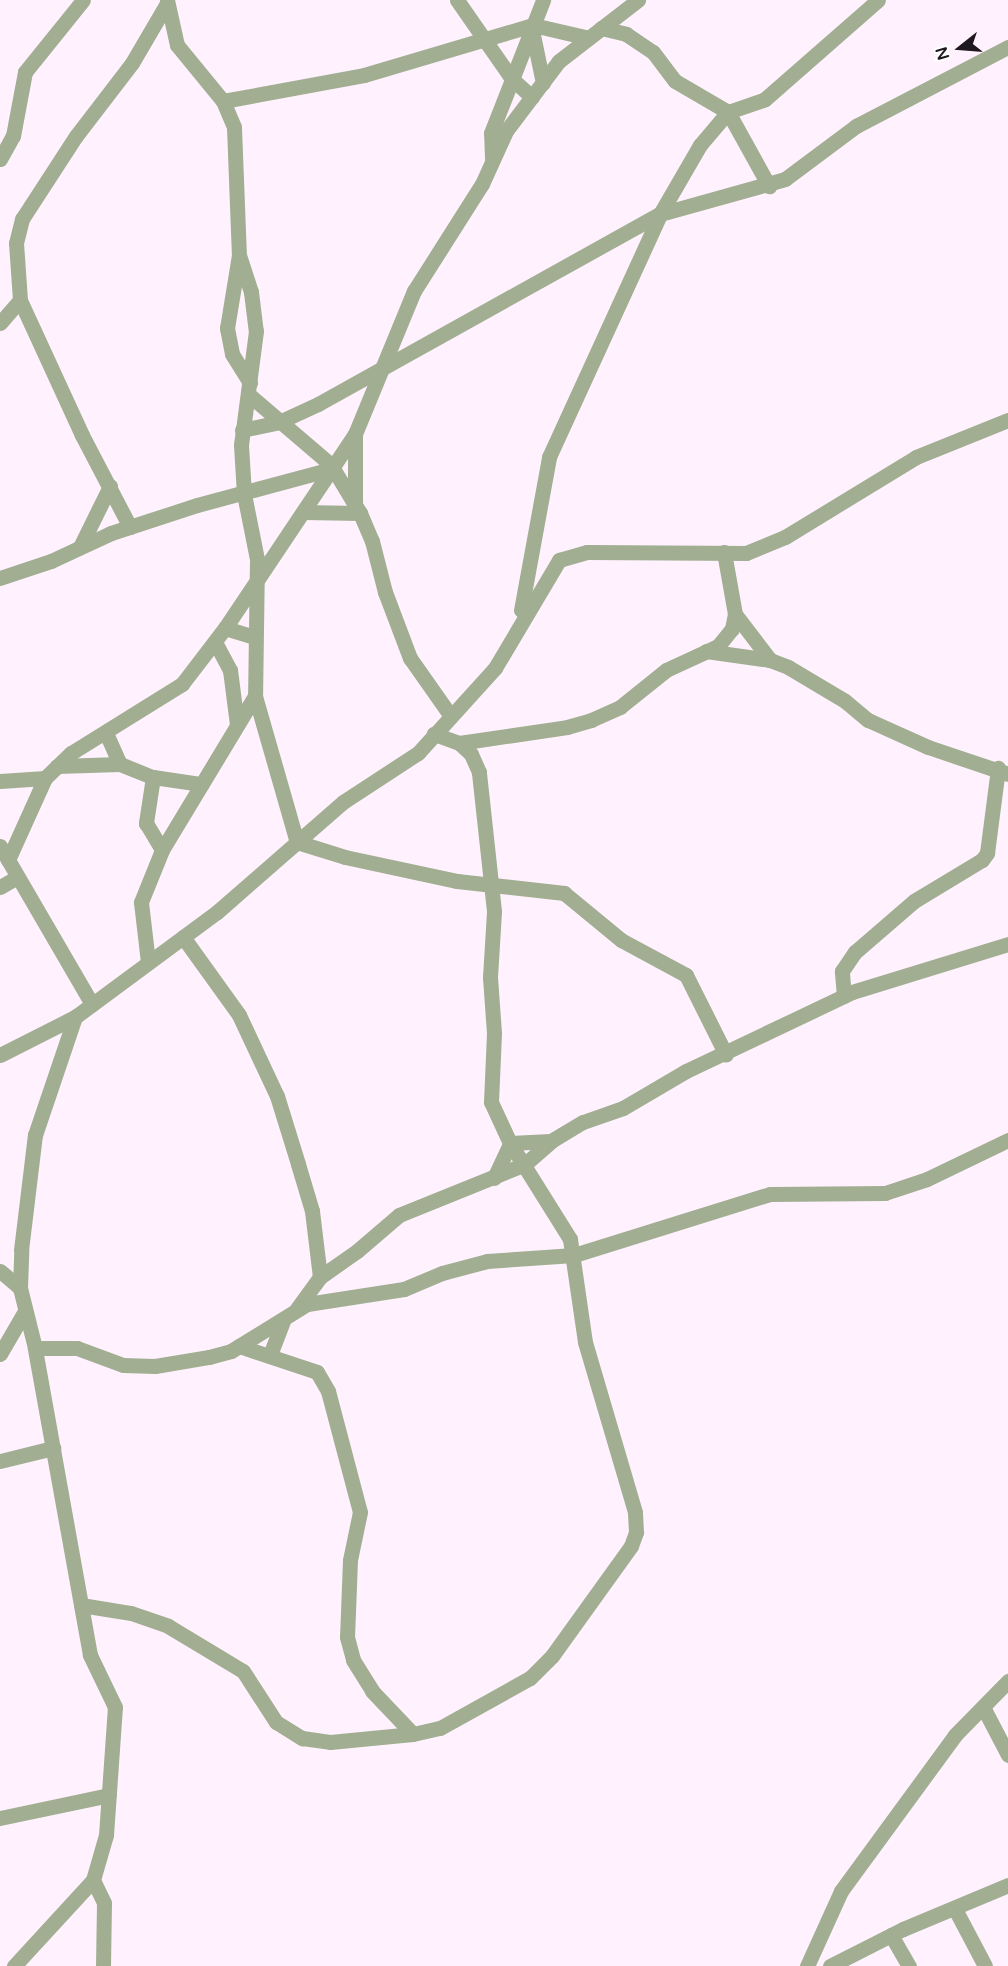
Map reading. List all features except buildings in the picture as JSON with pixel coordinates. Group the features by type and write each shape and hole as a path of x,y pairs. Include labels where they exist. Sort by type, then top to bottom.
{"street":[{"path":"0,159 13,136 25,72 83,0"},
{"path":"457,0 512,79 532,97"},
{"path":"492,162 492,134 543,0"},
{"path":"8,860 45,778 71,753 182,684 215,642 256,577 355,434 414,291 492,162 506,131 559,61 638,0"},
{"path":"518,625 549,457 660,214 700,145 728,112 765,99 878,0"},
{"path":"167,1 177,45 223,101 234,127 238,165 239,255 227,328 232,354 249,389 279,422 295,431 330,468 358,508"},
{"path":"130,527 82,435 20,300 16,243 22,219 76,135 132,63 167,1"},
{"path":"533,27 543,83"},
{"path":"223,101 364,75 533,27 626,34 653,52 675,81 728,112 769,186"},
{"path":"242,430 279,422 381,370 660,214 707,199 769,186 818,158 856,126 1008,47"},
{"path":"239,255 251,292 256,331 242,430 244,494 257,559 254,637 255,696 297,842"},
{"path":"0,323 20,300"},
{"path":"0,1055 75,1017 217,912 343,802 418,753 450,714 495,668 518,625 559,560 587,552 746,553 785,537 916,457 1008,420"},
{"path":"355,434 358,508 398,632 410,658 450,714"},
{"path":"0,578 130,527 330,468"},
{"path":"80,547 110,486"},
{"path":"303,512 358,508"},
{"path":"459,743 567,727 591,720 620,707 666,670 718,646 732,629 735,614 724,552"},
{"path":"735,614 770,660"},
{"path":"225,628 254,637"},
{"path":"215,642 230,670 237,725"},
{"path":"706,651 770,660 845,701 868,720 928,747 1003,771 987,853 982,860 914,901 855,952 842,971 844,996"},
{"path":"148,962 141,902 162,850 255,696"},
{"path":"106,733 120,764"},
{"path":"81,1605 131,1613 168,1626 243,1671 276,1722 302,1738 330,1742 412,1734 440,1728 530,1678 552,1656 631,1546 636,1532 635,1512 585,1342 570,1239 510,1143 491,1102 494,911 479,772 471,754 459,743 434,734"},
{"path":"57,766 120,764 153,777 201,784"},
{"path":"153,777 146,823 162,850"},
{"path":"0,781 45,778"},
{"path":"297,842 394,868 564,893 621,940 686,975 726,1055"},
{"path":"0,846 92,1004"},
{"path":"0,887 17,877"},
{"path":"183,937 239,1015 276,1096 312,1211 318,1282 324,1302"},
{"path":"35,1348 77,1348 123,1365 155,1366 209,1357 239,1346 283,1321 296,1310 318,1282 399,1215 525,1164 551,1141 583,1122 623,1108 686,1071 726,1055 844,996 1008,944"},
{"path":"14,1966 93,1880 106,1835 115,1707 90,1654 35,1348 20,1288 21,1250 35,1135 75,1017"},
{"path":"296,1310 324,1302 404,1289 442,1273 487,1261 574,1254 770,1194 885,1193 927,1179 1008,1140"},
{"path":"510,1143 551,1141"},
{"path":"494,1178 510,1143"},
{"path":"0,1271 20,1288"},
{"path":"0,1354 25,1311"},
{"path":"270,1355 283,1321"},
{"path":"239,1346 316,1372 336,1410 340,1442 360,1512 350,1560 346,1636 353,1660 372,1691 412,1734"},
{"path":"0,1461 54,1448"},
{"path":"807,1966 841,1891 955,1735 1008,1681"},
{"path":"982,1707 1008,1755"},
{"path":"0,1818 109,1795"},
{"path":"93,1880 104,1903 103,1966"},
{"path":"830,1966 891,1935 1008,1885"},
{"path":"955,1909 985,1966"},
{"path":"891,1935 909,1966"}]}
